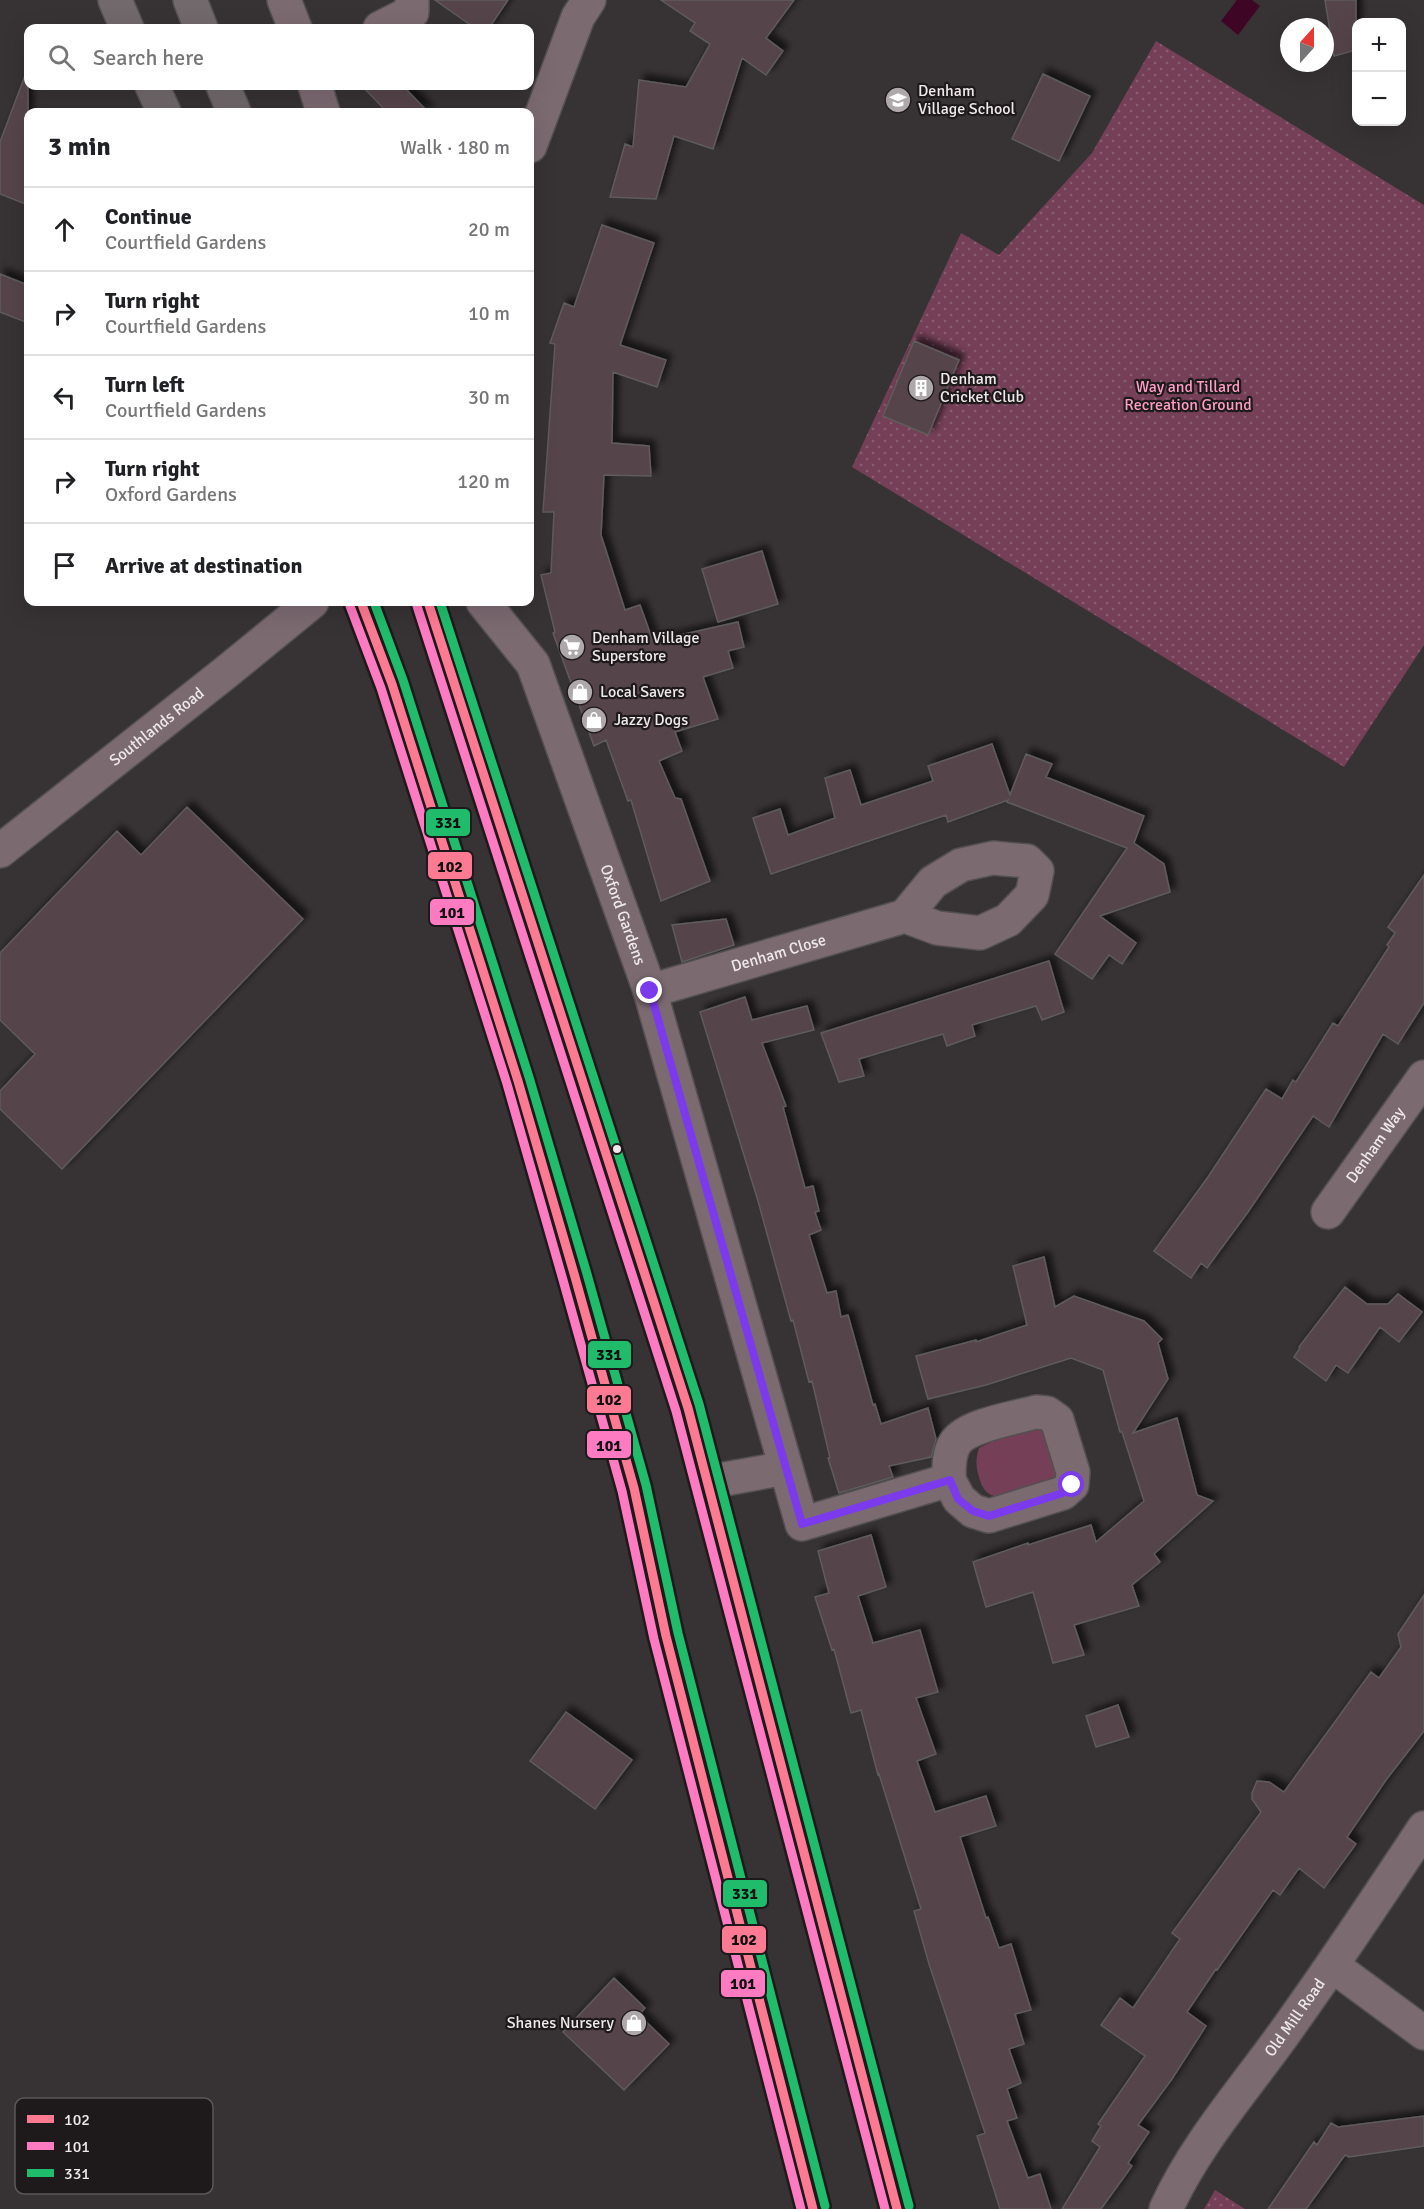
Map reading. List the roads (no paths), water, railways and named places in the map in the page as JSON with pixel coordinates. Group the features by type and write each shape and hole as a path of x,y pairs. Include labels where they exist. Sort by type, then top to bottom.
{"highway":[{"path":"115,0 125,24"},
{"path":"190,0 199,24"},
{"path":"154,90 162,108"},
{"path":"225,90 232,108"},
{"path":"363,606 392,684 511,1059 575,1277 634,1488 666,1636 813,2209"},
{"path":"429,606 688,1408 897,2209"}],"street":[{"path":"284,0 293,24"},
{"path":"388,24 412,12 412,0"},
{"path":"534,135 578,17 589,0"},
{"path":"316,90 322,108"},
{"name":"Southlands Road","path":"0,851 307,606"},
{"name":"Oxford Gardens","path":"486,606 533,664 650,991 802,1524 950,1480"},
{"name":"Denham Close","path":"650,991 905,916"},
{"name":"Denham Way","path":"1328,1212 1424,1077"},
{"path":"708,1482 786,1468"},
{"name":"Old Mill Road","path":"1166,2209 1201,2148 1333,1966 1424,1828"},
{"path":"1333,1966 1424,2033"}],"place":[{"name":"Denham Village School","path":"898,100"},
{"name":"Denham Cricket Club","path":"921,388"},
{"name":"Denham Village Superstore","path":"572,647"},
{"name":"Local Savers","path":"580,692"},
{"name":"Jazzy Dogs","path":"594,720"},
{"name":"Shanes Nursery","path":"634,2023"}],"park label":[{"name":"Way and Tillard Recreation Ground","path":"1188,396"}]}
